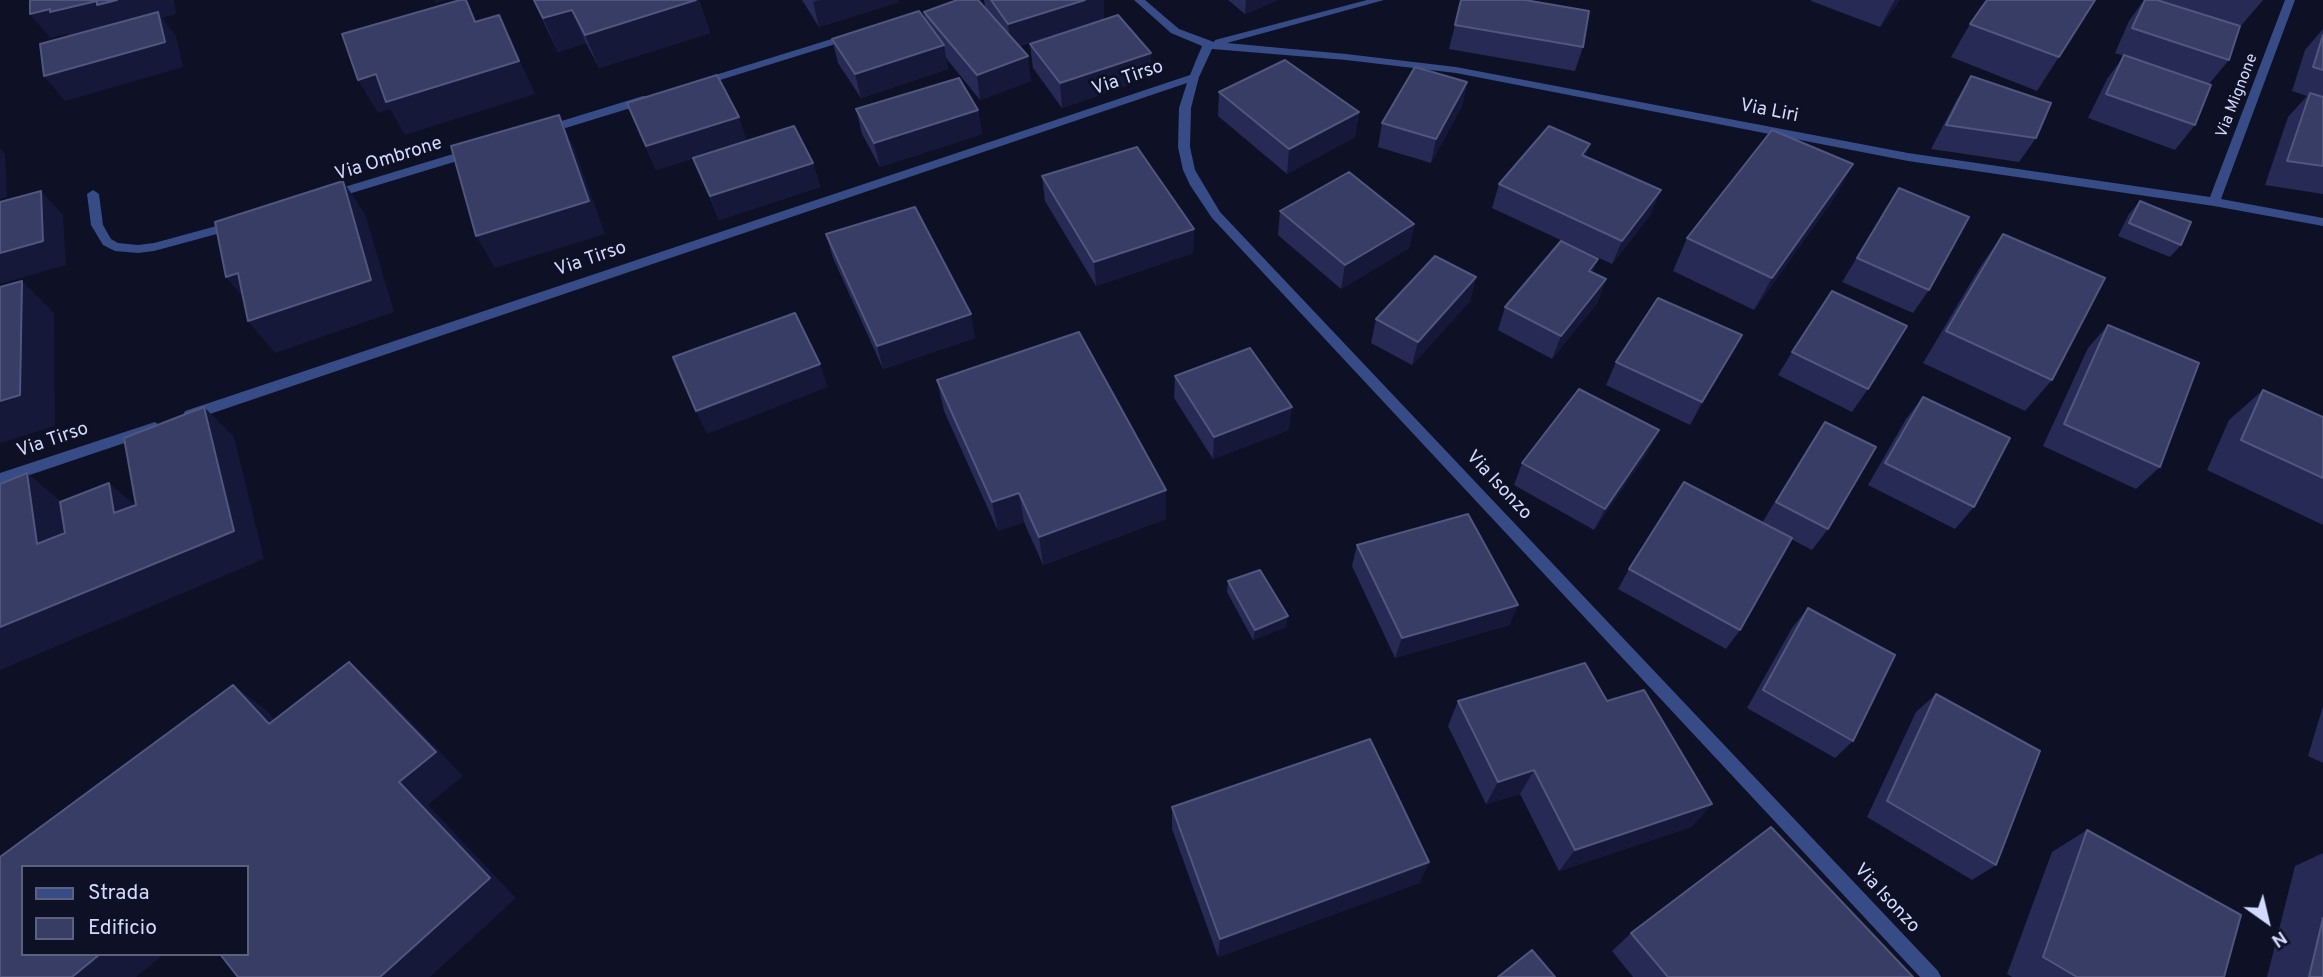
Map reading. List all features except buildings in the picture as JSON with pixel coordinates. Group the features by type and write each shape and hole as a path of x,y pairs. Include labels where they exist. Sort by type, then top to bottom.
{"street":[{"path":"1139,0 1175,31 1208,45 1380,0"},
{"name":"Via Mignone","path":"2214,202 2290,0"},
{"path":"690,86 863,33"},
{"name":"Via Isonzo","path":"1208,45 1194,77 1183,120 1184,147 1193,178 1216,215 1932,977"},
{"name":"Via Liri","path":"1208,45 1358,58 1456,70 1908,157 2214,202 2323,222"},
{"name":"Via Tirso","path":"0,479 1194,77"},
{"path":"530,135 650,98"},
{"name":"Via Ombrone","path":"317,200 490,147"},
{"path":"93,194 97,225 115,247 169,244 250,220"}]}
